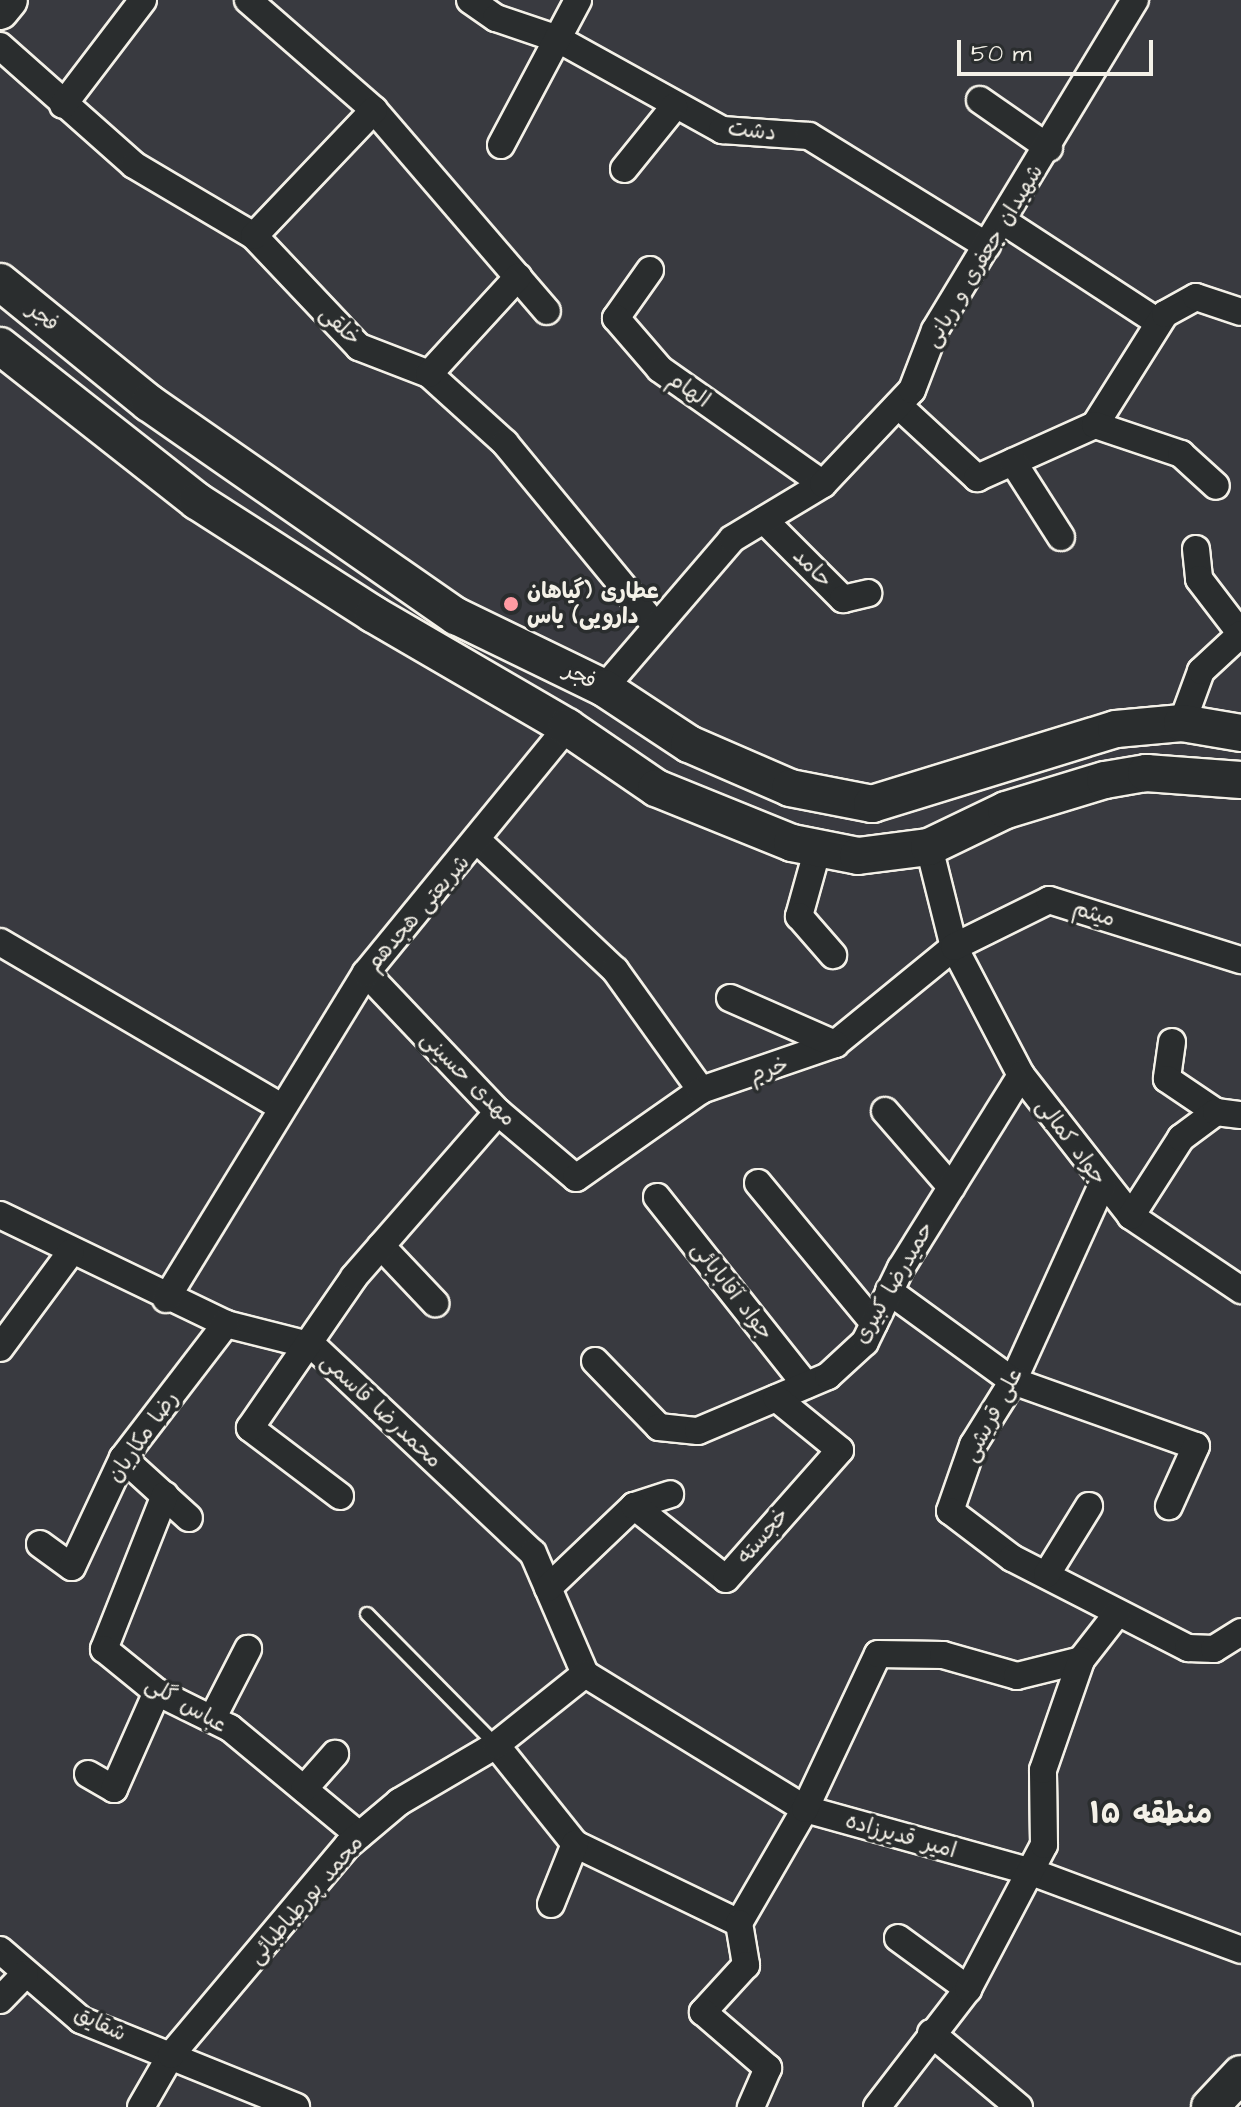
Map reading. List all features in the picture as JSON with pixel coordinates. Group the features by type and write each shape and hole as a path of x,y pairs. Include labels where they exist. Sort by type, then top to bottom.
{"main road":[{"path":"0,11 9,0"},
{"name":"فجر","path":"0,282 149,403 456,616 604,688 689,744 775,782 872,804 1116,729 1182,723 1241,733"},
{"path":"0,346 197,501 567,727 656,788 818,848 858,856 929,847 1006,810 1105,780 1146,773 1241,780"},
{"path":"567,727 604,688"},
{"path":"1216,2105 1241,2074"}],"street":[{"path":"63,105 143,0"},
{"path":"248,0 374,110 547,311"},
{"name":"دشت","path":"470,0 496,18 558,39 674,107 722,130 809,136 987,246"},
{"path":"501,145 578,0"},
{"name":"شهیدان جعفری و ربانی","path":"604,688 732,539 823,484 898,405 987,246 1049,148 1135,0"},
{"name":"خلقی","path":"0,46 134,165 254,236 359,347 429,374 505,443 656,626"},
{"path":"980,100 1049,148"},
{"path":"624,169 674,107"},
{"path":"254,236 374,110"},
{"path":"1003,221 1158,322"},
{"name":"الهام","path":"650,270 616,318 660,369 823,484"},
{"path":"429,374 518,277"},
{"path":"898,405 977,478 1095,425 1158,322 1196,297 1241,312"},
{"path":"1095,425 1181,454 1216,486"},
{"path":"1013,462 1061,537"},
{"name":"حامد","path":"764,520 843,599 868,593"},
{"path":"1182,723 1201,671 1241,634 1199,579 1196,549"},
{"name":"شریعتی هجدهم","path":"166,1299 366,973 479,842 567,727"},
{"path":"479,842 615,970 701,1090"},
{"name":"جواد کمالی","path":"929,847 954,947 1021,1075 1102,1185 1131,1216 1239,1281"},
{"path":"818,848 799,916 833,955"},
{"name":"میثم","path":"954,947 1049,900 1241,960"},
{"path":"0,942 281,1107"},
{"name":"خرم","path":"576,1178 701,1090 835,1044 954,947"},
{"name":"مهدی حسینی","path":"366,973 498,1112 576,1178"},
{"path":"730,998 835,1044"},
{"path":"1172,1042 1167,1079 1228,1113"},
{"name":"حمیدرضا کبیری","path":"595,1361 659,1427 698,1431 806,1385 865,1342 889,1291 1021,1075"},
{"path":"885,1111 951,1187"},
{"path":"340,1496 250,1428 313,1346 381,1246 498,1112"},
{"path":"1131,1216 1181,1138 1228,1113"},
{"path":"758,1183 874,1323"},
{"name":"علی قریشی","path":"1102,1185 1013,1381 973,1445 950,1511 1047,1574 1117,1614 1188,1648 1214,1649 1241,1632"},
{"name":"جواد آقابابائی","path":"657,1197 806,1385"},
{"name":"محمدرضا قاسمی","path":"0,1215 166,1299 226,1324 313,1346 533,1553 585,1674"},
{"path":"381,1246 435,1303"},
{"path":"0,1348 71,1252"},
{"path":"889,1291 1013,1381 1196,1446 1169,1506"},
{"name":"رضا مکاریان","path":"40,1544 72,1567 123,1458 226,1324"},
{"name":"خجسته","path":"634,1506 726,1579 840,1450 776,1398"},
{"path":"123,1458 189,1518"},
{"path":"548,1588 634,1506 670,1494"},
{"name":"عباس گلی","path":"165,1495 104,1649 157,1692 212,1719 359,1835"},
{"path":"1047,1574 1089,1506"},
{"path":"877,2107 931,2033 968,1989 1044,1845 1043,1770 1081,1660 1117,1614"},
{"path":"212,1719 248,1649"},
{"path":"751,2107 768,2068 703,2012 746,1965 739,1923 805,1809 878,1654 943,1655 1017,1676 1081,1660"},
{"name":"محمد پورطباطبائی","path":"141,2107 171,2055 359,1835 399,1802 496,1745 585,1674"},
{"name":"امیر قدیرزاده","path":"585,1674 805,1809 1029,1871 1241,1950"},
{"path":"88,1774 114,1789 157,1692"},
{"path":"496,1745 575,1844 739,1923"},
{"path":"304,1789 335,1754"},
{"path":"551,1904 575,1844"},
{"path":"898,1938 968,1989"},
{"name":"شقایق","path":"0,1950 81,2020 296,2107"},
{"path":"0,2000 25,1974"},
{"path":"931,2033 1019,2107"}],"lane":[{"path":"367,1614 496,1745"}],"place":[{"name":"عطاری (گیاهان دارویی) یاس","path":"511,604"}],"district":[{"name":"منطقه ۱۵","path":"1151,1814"}]}
